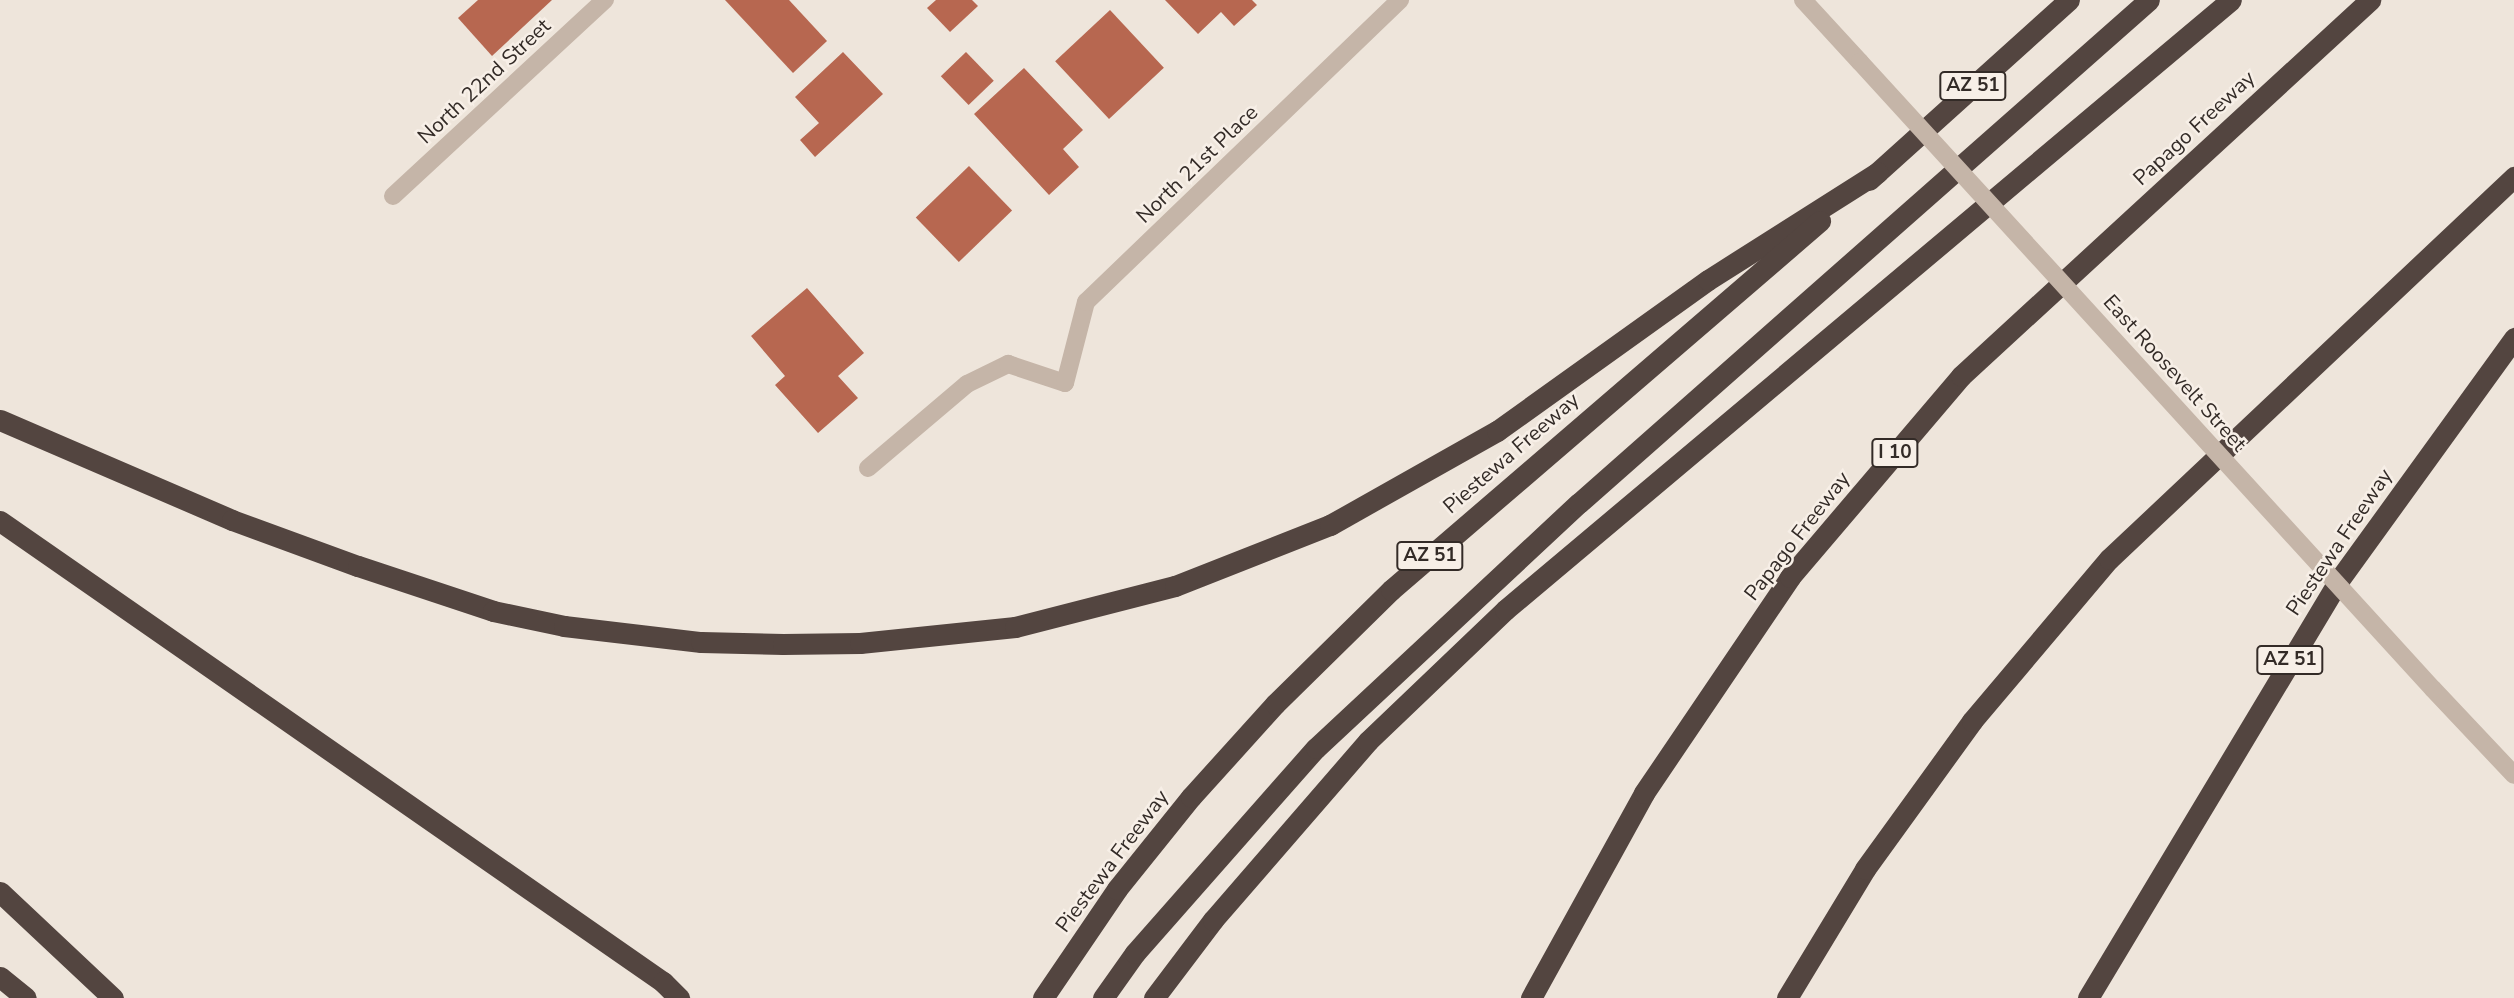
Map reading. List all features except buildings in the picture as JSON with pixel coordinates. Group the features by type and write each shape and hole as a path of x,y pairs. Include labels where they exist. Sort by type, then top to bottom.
{"highway":[{"name":"Piestewa Freeway","path":"1043,998 1117,889 1191,797 1275,704 1391,590 1878,172 2069,0"},
{"path":"1103,998 1135,953 1316,748 1579,503 2149,0"},
{"path":"1154,998 1213,920 1368,741 1505,610 2231,0"},
{"name":"Papago Freeway","path":"1531,998 1644,793 1799,567 1961,376 2370,0"},
{"path":"0,420 232,520 493,611 564,626 701,642 783,644 860,643 1015,627 1175,586 1330,525 1497,430 1708,279 1878,172"},
{"path":"1787,998 1865,869 1972,721 2109,559 2514,177"},
{"name":"Piestewa Freeway","path":"2088,998 2339,580 2514,338"},
{"path":"0,521 663,982 679,998"},
{"path":"0,892 113,998"},
{"path":"0,977 26,998"}],"street":[{"name":"North 22nd Street","path":"393,195 605,0"},
{"name":"North 21st Place","path":"867,468 967,384 1008,364 1065,383 1086,302 1400,0"},
{"name":"East Roosevelt Street","path":"1802,0 2514,775"}]}
